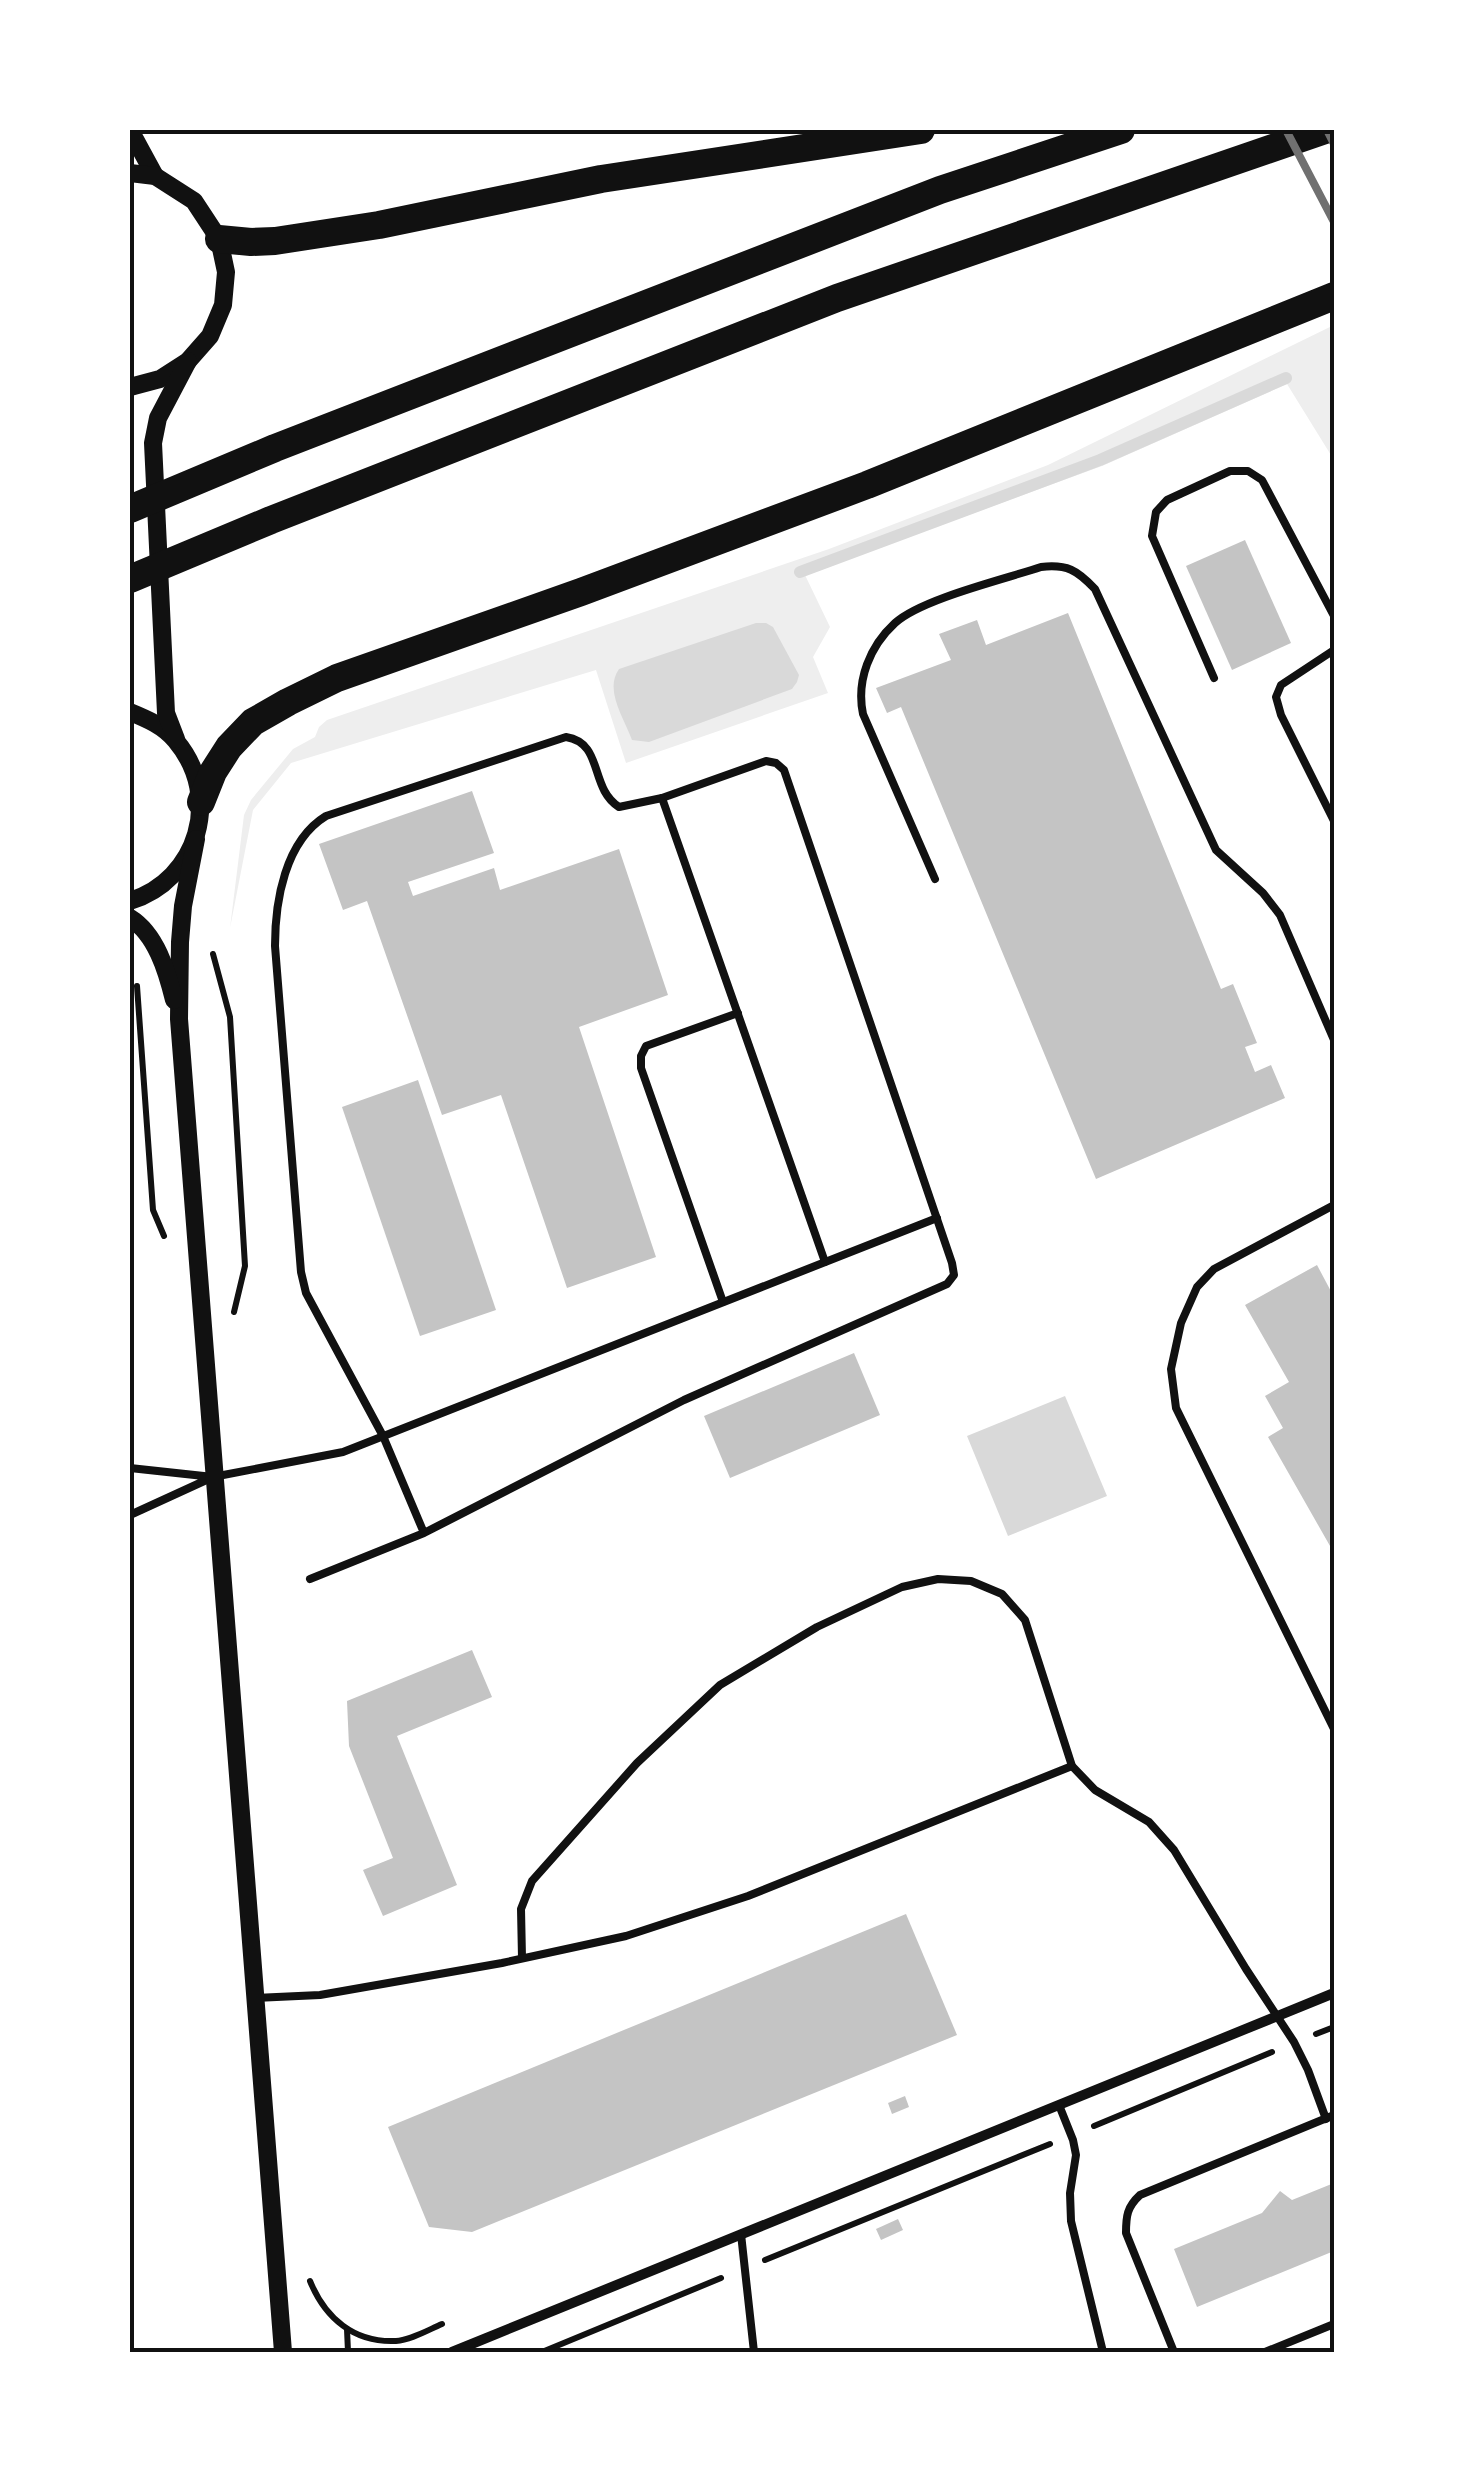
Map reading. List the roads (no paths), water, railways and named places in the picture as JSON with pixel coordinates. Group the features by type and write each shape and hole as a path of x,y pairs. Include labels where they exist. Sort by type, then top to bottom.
{"highway":[{"path":"219,239 276,240 379,225 602,179 922,130"},
{"path":"130,509 275,448 940,190 1120,130"},
{"path":"130,579 838,298 1325,130"},
{"path":"201,802 228,748 253,722 338,678 867,486 1334,296"}],"street":[{"path":"130,130 155,176"},
{"path":"130,172 155,176 194,201 219,239 226,272 223,306 210,336 188,361 158,418 153,443 166,713 192,766 201,802 183,906 179,1020 284,2352"},
{"path":"130,387 160,379 188,361"},
{"path":"130,712 152,720 176,740"},
{"path":"130,901 149,895 178,871 196,839"},
{"path":"130,918 154,944 170,982 179,1020"},
{"path":"452,2352 1334,1992"}],"lane":[{"path":"1214,678 1152,536 1156,512 1167,500 1230,472 1248,471 1262,480 1334,616"},
{"path":"936,880 862,714 859,695 863,673 876,647 896,622 921,606 1041,567 1060,565 1081,574 1095,589 1216,850 1280,915 1334,1040"},
{"path":"1334,650 1281,684 1276,697 1281,715 1334,821"},
{"path":"310,1578 424,1532 684,1400 948,1284 954,1275 784,770 776,763 766,761 662,798 619,807 607,800 587,746 580,739 566,737 326,816 311,825 300,840 275,912 275,946 301,1272 306,1293 383,1436 424,1532"},
{"path":"662,798 825,1262"},
{"path":"723,1302 641,1068 641,1056 646,1046 738,1013"},
{"path":"1334,1205 1214,1270 1197,1287 1181,1322 1171,1369 1176,1408 1334,1729"},
{"path":"130,1515 213,1477 343,1452 936,1218"},
{"path":"130,1468 213,1477"},
{"path":"522,1958 521,1909 532,1881 638,1764 720,1684 817,1628 902,1587 938,1580 971,1581 1002,1594 1024,1620 1072,1766 1095,1790 1149,1822 1174,1850 1294,2042 1330,2117 1140,2195 1130,2204 1126,2233 1174,2352"},
{"path":"255,1998 320,1995 626,1936 748,1896 1072,1766"},
{"path":"1058,2105 1076,2155 1070,2193 1071,2220 1103,2352"},
{"path":"741,2234 754,2352"},
{"path":"1266,2352 1334,2324"}],"waterway":[{"path":"800,572 1100,460 1286,378"}],"railway":[{"path":"1286,130 1334,222"},
{"path":"1327,130 1334,144"}]}
